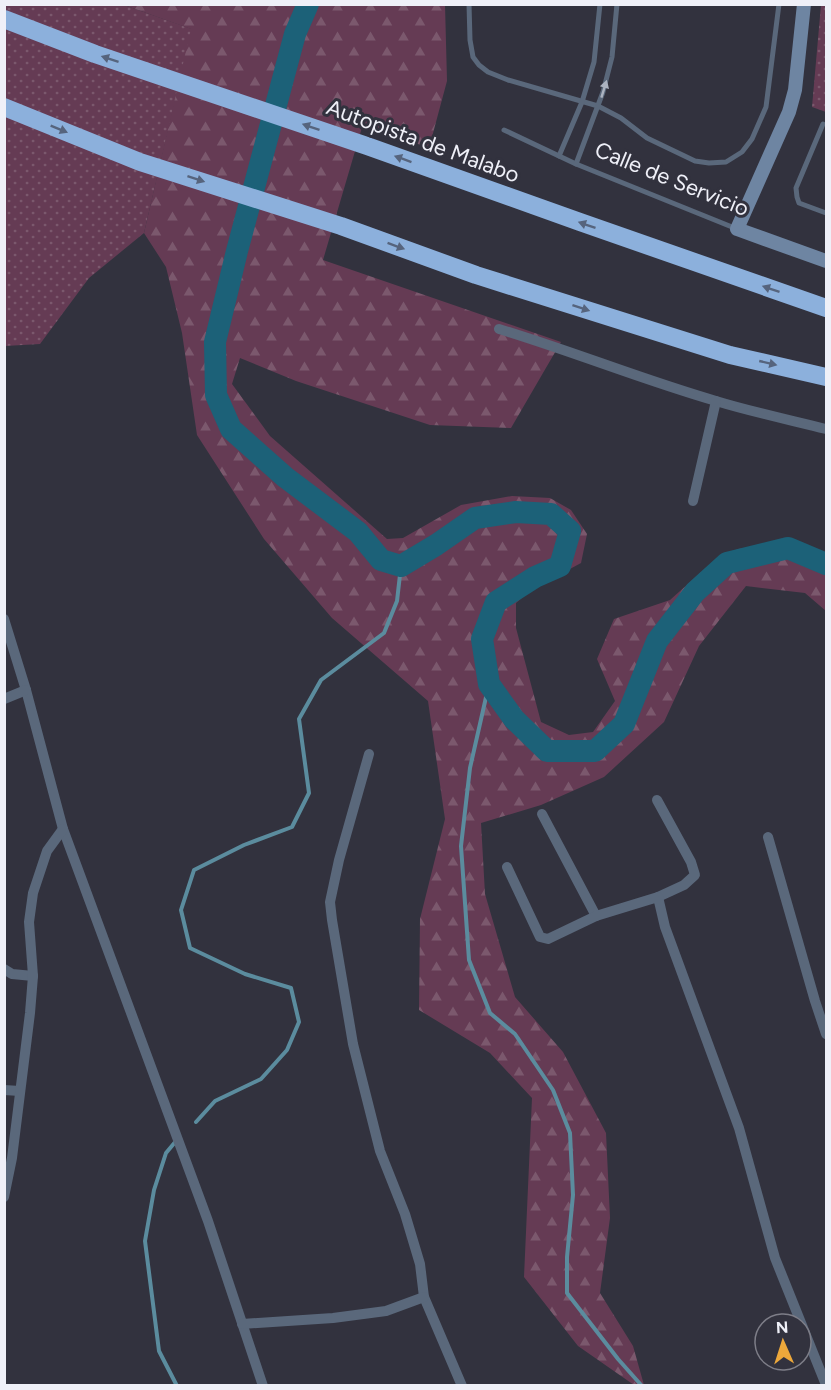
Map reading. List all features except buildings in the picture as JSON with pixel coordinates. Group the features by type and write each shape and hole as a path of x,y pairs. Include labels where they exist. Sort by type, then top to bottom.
{"highway":[{"name":"Autopista de Malabo","path":"4,19 95,54 367,146 826,308"},
{"path":"4,107 140,162 341,226 476,275 730,355 826,377"}],"street":[{"path":"737,229 789,112 795,90 804,4"},
{"name":"Calle de Servicio","path":"737,229 826,261"},
{"path":"499,329 716,401 826,429"},
{"path":"693,501 716,401"},
{"path":"4,620 26,690 63,829 204,1210 263,1386"},
{"path":"4,699 26,690"},
{"path":"369,754 339,860 330,902 332,920 353,1044 380,1151 405,1214 420,1264 424,1297 462,1386"},
{"path":"507,867 540,937 548,939 596,916 658,897 684,885 695,875 691,862 657,800"},
{"path":"542,814 596,916"},
{"path":"4,1197 12,1158 33,976 29,922 33,893 47,851 63,829"},
{"path":"768,837 814,1001 826,1034"},
{"path":"658,897 665,927 739,1128 775,1258 826,1385"},
{"path":"4,969 12,974 33,976"},
{"path":"4,1090 20,1091"},
{"path":"242,1324 333,1318 386,1311 424,1297"}],"lane":[{"path":"469,4 473,57 488,72 598,106 621,118 647,138 695,161 709,164 726,162 742,152 752,138 766,107 779,4"},
{"path":"559,156 582,102 594,62 600,4"},
{"path":"576,164 603,92 612,57 616,4"},
{"path":"823,124 796,188 796,197 799,203 826,213"},
{"name":"Calle de Servicio","path":"504,130 576,164 737,229"}],"green space":[{"path":"5,5 124,5 192,29 144,233 89,278 40,344 5,346"},
{"path":"124,5 445,5 447,81 429,148 363,124 323,260 561,342 511,428 430,425 296,381 240,358 232,384 270,436 387,539 403,538 461,505 512,496 550,498 571,510 587,534 581,563 531,590 516,603 516,628 541,722 569,735 593,732 615,701 597,659 614,619 670,600 708,566 738,549 782,542 826,555 826,611 805,593 746,586 699,646 664,722 604,777 541,805 481,823 485,894 515,997 563,1052 606,1133 610,1218 600,1293 633,1346 644,1385 634,1385 578,1346 524,1277 532,1098 490,1053 419,1010 420,919 445,819 428,701 332,618 264,539 197,435 182,333 166,267 144,233 191,29"},
{"path":"821,5 826,5 826,112 812,107"}],"waterway":[{"path":"308,4 295,34 215,342 216,395 231,429 285,477 358,532 381,560 401,566 475,518 516,512 551,514 570,531 560,566 535,577 496,602 482,639 489,684 514,719 547,751 595,751 624,724 657,641 695,592 727,563 788,548 826,564"},
{"path":"196,1122 215,1101 261,1079 287,1050 299,1022 291,988 245,974 190,948 181,910 194,870 244,845 292,827 309,793 299,719 321,680 384,633 397,601 401,566"},
{"path":"489,684 470,768 461,846 469,960 490,1013 515,1034 553,1090 570,1133 573,1195 567,1257 567,1293 642,1386"},
{"path":"176,1141 166,1153 154,1190 145,1241 159,1351 177,1386"}]}
